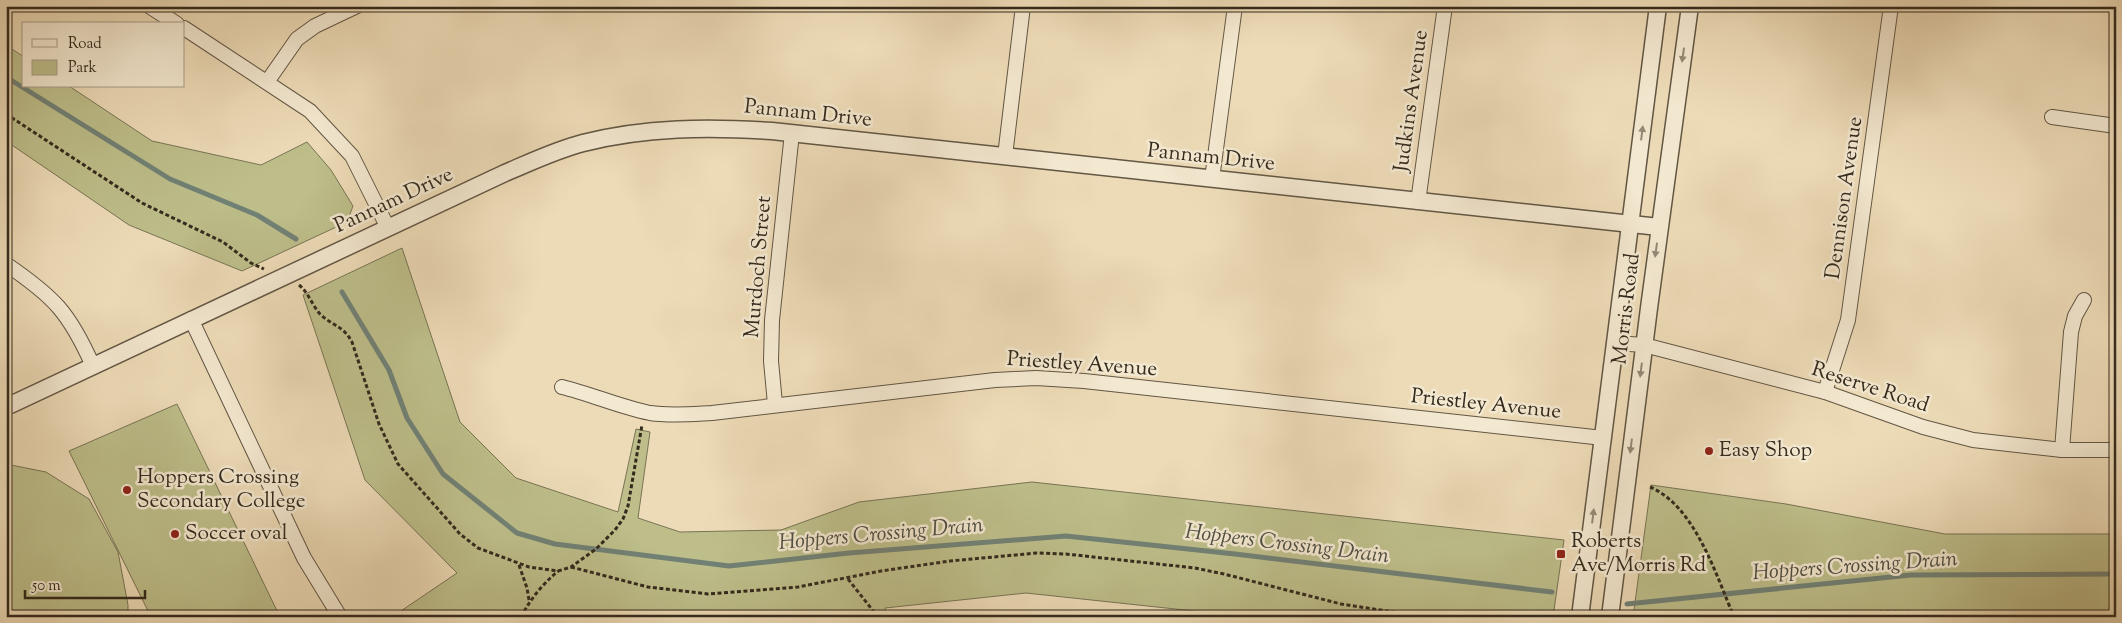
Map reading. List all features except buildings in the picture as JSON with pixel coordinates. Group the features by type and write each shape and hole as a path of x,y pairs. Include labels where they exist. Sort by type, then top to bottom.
{"street":[{"path":"149,6 174,22"},
{"path":"267,82 297,39 315,26 357,6"},
{"path":"1004,156 1023,6"},
{"path":"1212,179 1235,6"},
{"name":"Judkins Avenue","path":"1418,202 1445,6"},
{"name":"Morris Road","path":"1580,617 1658,6"},
{"name":"Morris Road","path":"1610,617 1659,228 1690,6"},
{"name":"Dennison Avenue","path":"1825,392 1848,320 1891,6"},
{"path":"185,29 310,111 352,156 388,228"},
{"path":"2052,117 2116,126"},
{"name":"Pannam Drive","path":"6,407 191,319 542,157 583,143 644,132 713,128 792,133 1659,228"},
{"name":"Murdoch Street","path":"775,404 771,361 772,320 792,133"},
{"path":"6,264 41,289 64,312 80,336 93,366"},
{"path":"2062,450 2071,332 2075,316 2084,300"},
{"path":"191,319 304,558 340,617"},
{"name":"Reserve Road","path":"1615,343 1644,346 1825,392 1923,427 1973,440 2062,450 2116,450"},
{"name":"Priestley Avenue","path":"562,387 590,394 636,410 682,415 995,380 1036,378 1093,382 1603,438"}],"path":[{"path":"6,114 142,203 223,242 261,268 285,276 302,287 319,312 347,332 379,424 398,464 460,534 478,548 519,564 542,570 558,571 571,567 596,549 615,530 623,519 628,506 642,426"},
{"path":"1650,488 1669,498 1690,524 1711,562 1734,617"},
{"path":"571,567 648,587 708,594 789,588 950,561 1037,553 1066,554 1195,568 1341,604 1426,617"},
{"path":"519,564 528,588 530,601"},
{"path":"522,617 530,601 544,583 558,571"},
{"path":"848,579 878,617"},
{"path":"1854,617 1879,612 2082,617"}],"green space":[{"path":"6,45 22,56 22,88 72,88 152,141 261,165 307,142 331,170 353,206 347,222 242,271 129,225 6,141"},
{"path":"402,248 460,422 516,478 618,512 636,429 650,432 638,518 680,532 781,530 859,502 1032,482 1564,540 1553,617 1250,617 1026,593 885,608 887,617 392,617 457,573 365,480 303,295"},
{"name":"Soccer oval","path":"177,404 280,617 151,617 69,451"},
{"path":"6,464 46,472 89,499 118,552 128,605 128,617 6,617"},
{"path":"1651,485 1786,504 1945,534 2116,534 2116,617 1633,617"}],"waterway":[{"name":"Hoppers Crossing Drain","path":"6,77 22,87"},
{"name":"Hoppers Crossing Drain","path":"24,88 170,179 257,215 296,239"},
{"name":"Hoppers Crossing Drain","path":"342,292 389,370 407,418 443,474 517,533 555,544 729,566 849,553 1066,536 1552,592"},
{"name":"Hoppers Crossing Drain","path":"1627,604 1911,575 2116,574"}],"place":[{"name":"Easy Shop","path":"1709,451"},
{"name":"Hoppers Crossing Secondary College","path":"127,490"},
{"name":"Soccer oval","path":"175,534"},
{"name":"Roberts Ave/Morris Rd","path":"1561,554"}]}
